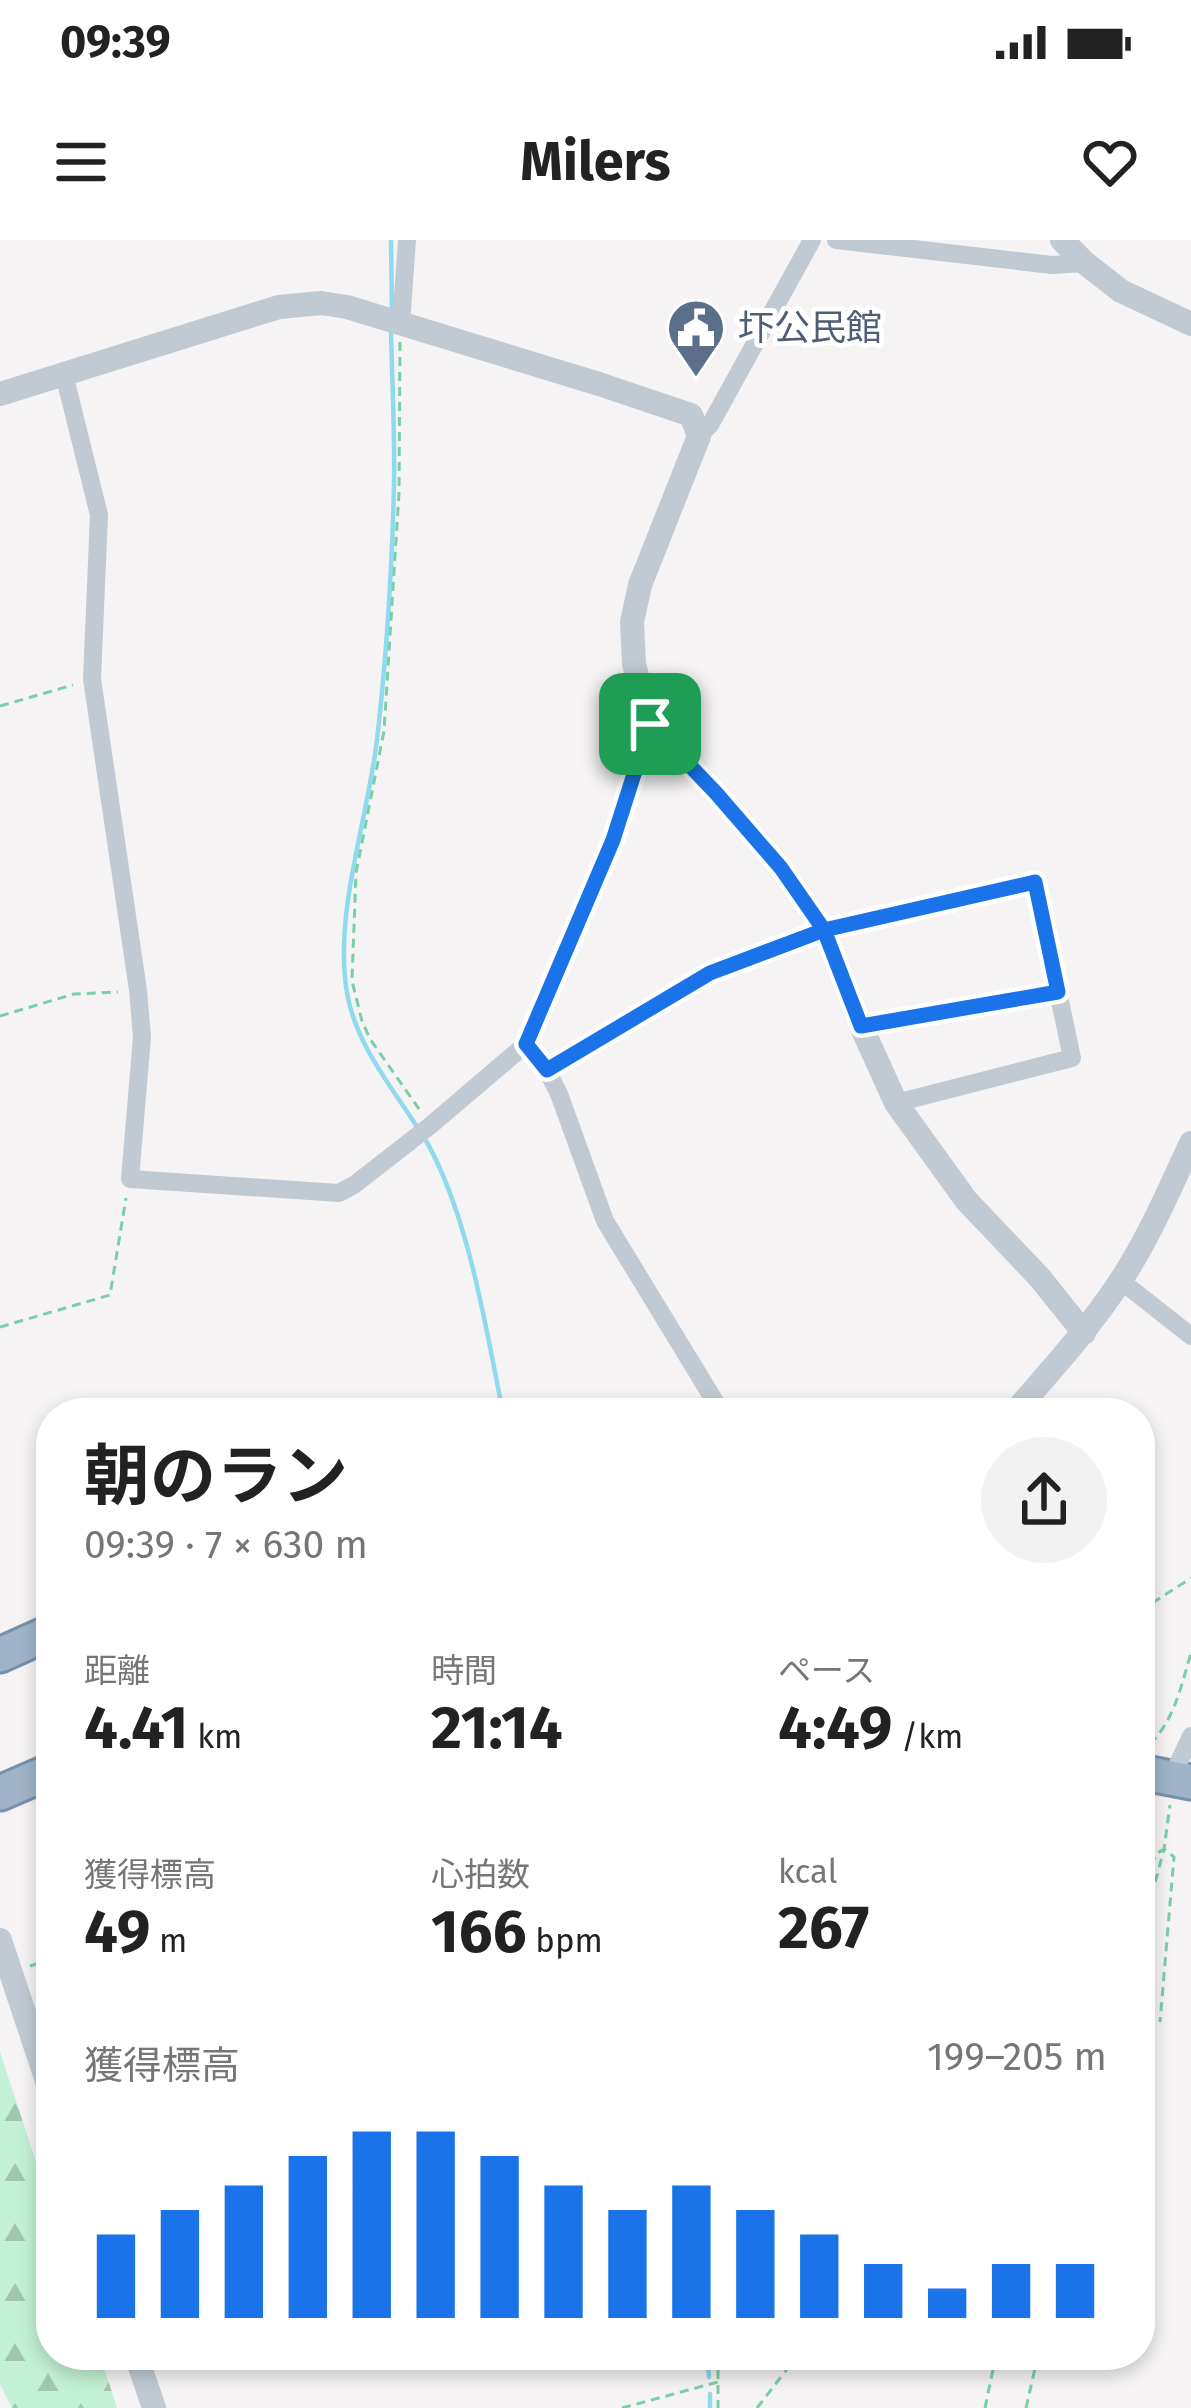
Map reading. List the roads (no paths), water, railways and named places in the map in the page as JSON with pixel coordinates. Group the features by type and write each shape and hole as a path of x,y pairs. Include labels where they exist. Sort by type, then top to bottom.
{"highway":[{"path":"0,1655 36,1639"},
{"path":"0,1793 36,1777"},
{"path":"0,1816 36,1800"}],"street":[{"path":"393,322 407,240"},
{"path":"812,240 699,436 640,585 632,622 634,664 650,724 781,868 824,930 896,1103 966,1200 1084,1333"},
{"path":"836,240 1052,266 1085,263"},
{"path":"1062,240 1121,291 1191,324"},
{"path":"0,394 279,308 321,303 678,409 691,416 699,436"},
{"path":"64,374 99,514 92,679 142,1037 130,1179 339,1193 355,1185 526,1044 613,840 650,724"},
{"path":"547,1070 710,973 824,930 1035,882 1072,1058 896,1103"},
{"path":"861,1026 1058,992"},
{"path":"526,1044 547,1070 570,1120 605,1221 713,1398"},
{"path":"1027,1398 1084,1333 1121,1281 1191,1143"},
{"path":"1121,1281 1191,1336"},
{"path":"1166,1769 1191,1736"},
{"path":"0,1940 36,2048"},
{"path":"141,2370 154,2408"}],"waterway":[{"path":"391,240 392,312"},
{"path":"391,330 394,485 386,639 374,763 349,896 344,962 358,1030 419,1130"},
{"path":"425,1139 464,1236 500,1398"},
{"path":"708,2370 709,2377"},
{"path":"710,2394 710,2408"}],"place":[{"name":"圷公民館","path":"696,379"}]}
